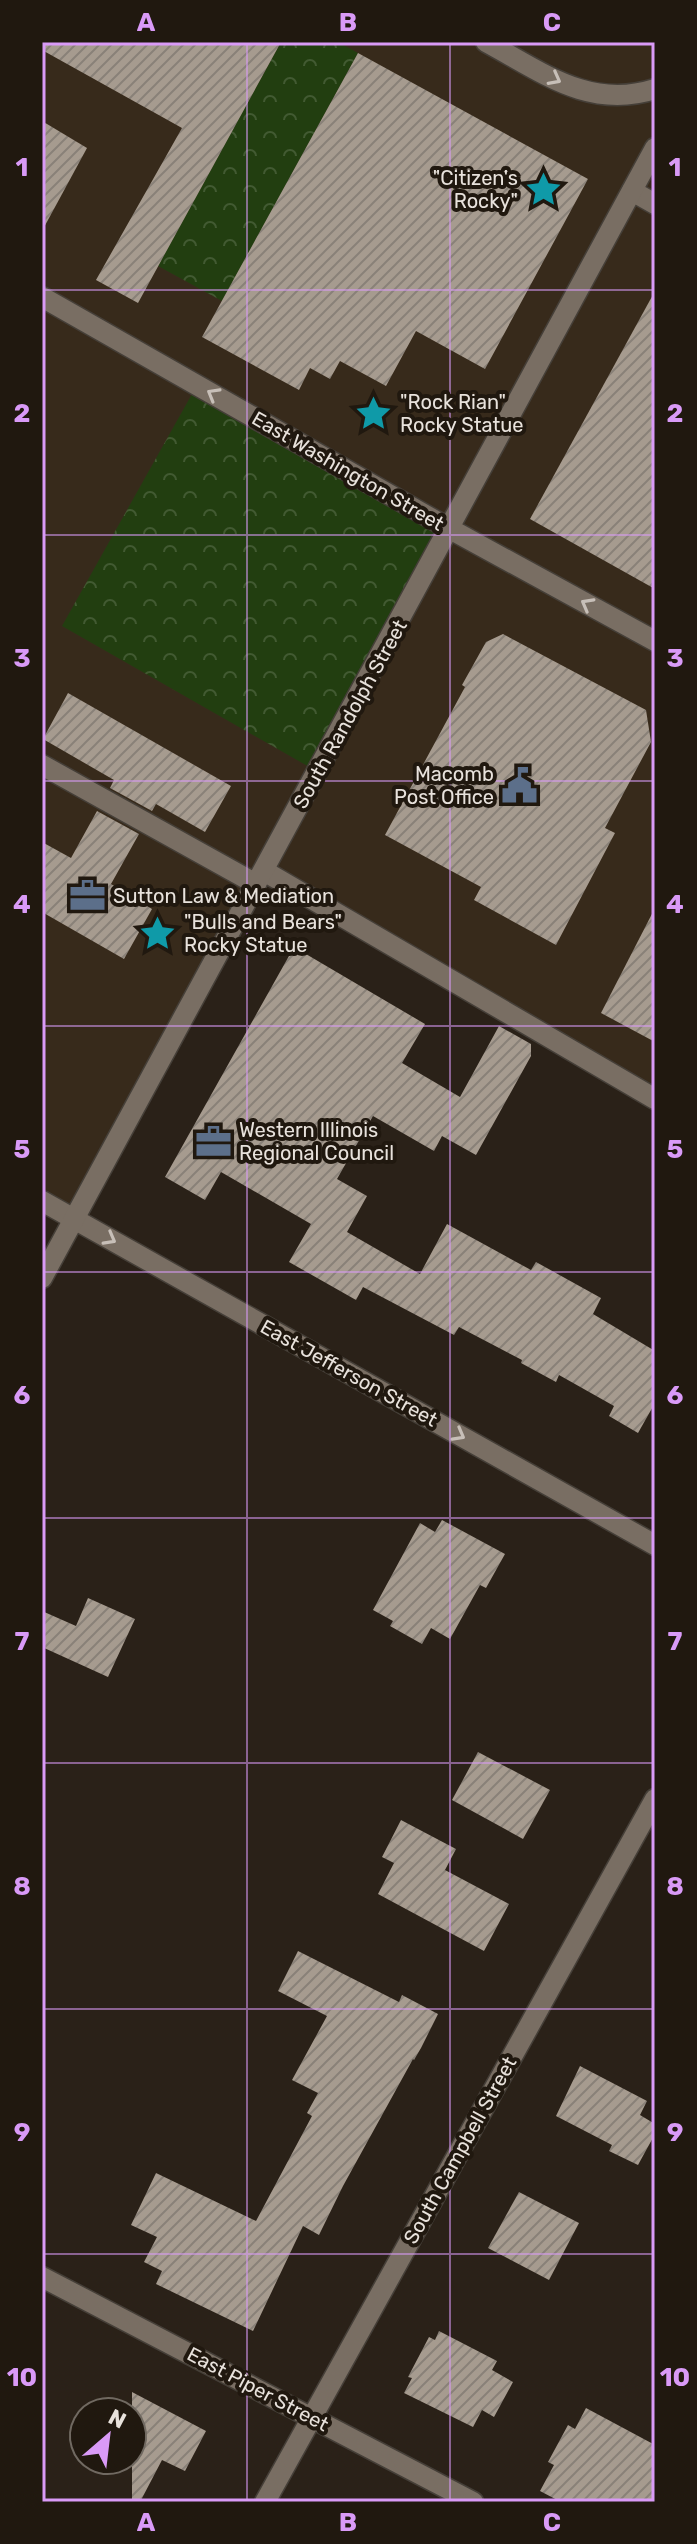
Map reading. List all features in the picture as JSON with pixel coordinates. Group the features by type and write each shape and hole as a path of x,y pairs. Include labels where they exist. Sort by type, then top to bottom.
{"street":[{"path":"486,42 565,85 593,94 623,96 655,89"},
{"name":"South Randolph Street","path":"42,1278 655,148"},
{"path":"632,191 655,204"},
{"name":"East Washington Street","path":"42,297 450,529 655,641"},
{"path":"42,765 260,878 655,1099"},
{"name":"East Jefferson Street","path":"42,1201 655,1545"},
{"name":"South Campbell Street","path":"265,2502 655,1799"},
{"name":"East Piper Street","path":"42,2277 473,2502"}],"shaded area":[{"path":"42,42 655,42 655,1099 264,872 74,1219 42,1201"}],"green space":[{"path":"281,42 338,42 358,53 222,301 158,266"},
{"path":"197,385 450,529 318,772 62,626"}],"building":[{"path":"42,42 281,42 138,303 96,280 182,128 42,50"},
{"path":"358,53 588,179 485,369 416,331 386,386 340,361 330,379 310,368 299,390 202,337"},
{"path":"42,121 87,148 42,231"},
{"path":"655,291 655,589 530,519"},
{"name":"Macomb Post Office","path":"503,634 646,710 651,742 605,828 615,833 556,945 474,900 481,887 385,835 486,642"},
{"path":"68,693 231,786 205,832 156,804 152,811 110,788 114,780 43,739"},
{"name":"Sutton Law & Mediation","path":"97,811 139,834 111,884 152,909 124,959 42,912 42,842 71,858"},
{"path":"655,908 655,1042 601,1013"},
{"path":"294,947 425,1024 402,1063 460,1097 499,1026 531,1044 531,1056 476,1155 442,1136 434,1151 373,1116 337,1179 367,1196 347,1232 420,1274 447,1224 531,1270 536,1262 601,1298 593,1314 655,1351 655,1403 638,1433 609,1416 614,1406 559,1375 556,1382 459,1327 454,1335 363,1287 356,1300 289,1262 311,1224 221,1172 205,1200 165,1177"},
{"path":"442,1520 505,1554 486,1588 480,1585 450,1639 431,1628 422,1644 390,1626 393,1621 373,1610 420,1523 435,1532"},
{"path":"88,1598 135,1619 108,1677 42,1647 42,1611 76,1626"},
{"path":"478,1752 550,1790 523,1839 452,1800"},
{"path":"401,1820 456,1849 445,1870 509,1904 484,1951 378,1894 394,1863 382,1857"},
{"path":"298,1951 399,2002 402,1995 438,2014 319,2235 303,2226 253,2331 156,2284 162,2271 144,2262 157,2237 131,2225 156,2173 256,2221 312,2116 307,2113 318,2093 292,2080 327,2016 278,1991"},
{"path":"580,2066 647,2101 640,2115 655,2124 655,2134 638,2165 609,2151 612,2145 556,2116"},
{"path":"519,2192 579,2223 549,2280 488,2248"},
{"path":"439,2331 497,2361 492,2370 513,2382 494,2417 482,2410 473,2427 404,2393 412,2378 408,2377 429,2337 435,2340"},
{"path":"148,2400 206,2431 185,2471 162,2460 140,2502 132,2502 132,2476 148,2476"},
{"path":"586,2408 655,2445 655,2502 561,2502 540,2491 554,2465 548,2462 568,2425 575,2429"}],"place":[{"name":"\"Citizen's Rocky\"","path":"544,189"},
{"name":"\"Rock Rian\" Rocky Statue","path":"374,414"},
{"name":"Macomb Post Office","path":"520,785"},
{"name":"Sutton Law & Mediation","path":"87,896"},
{"name":"\"Bulls and Bears\" Rocky Statue","path":"158,933"},
{"name":"Western Illinois Regional Council","path":"213,1141"}]}
